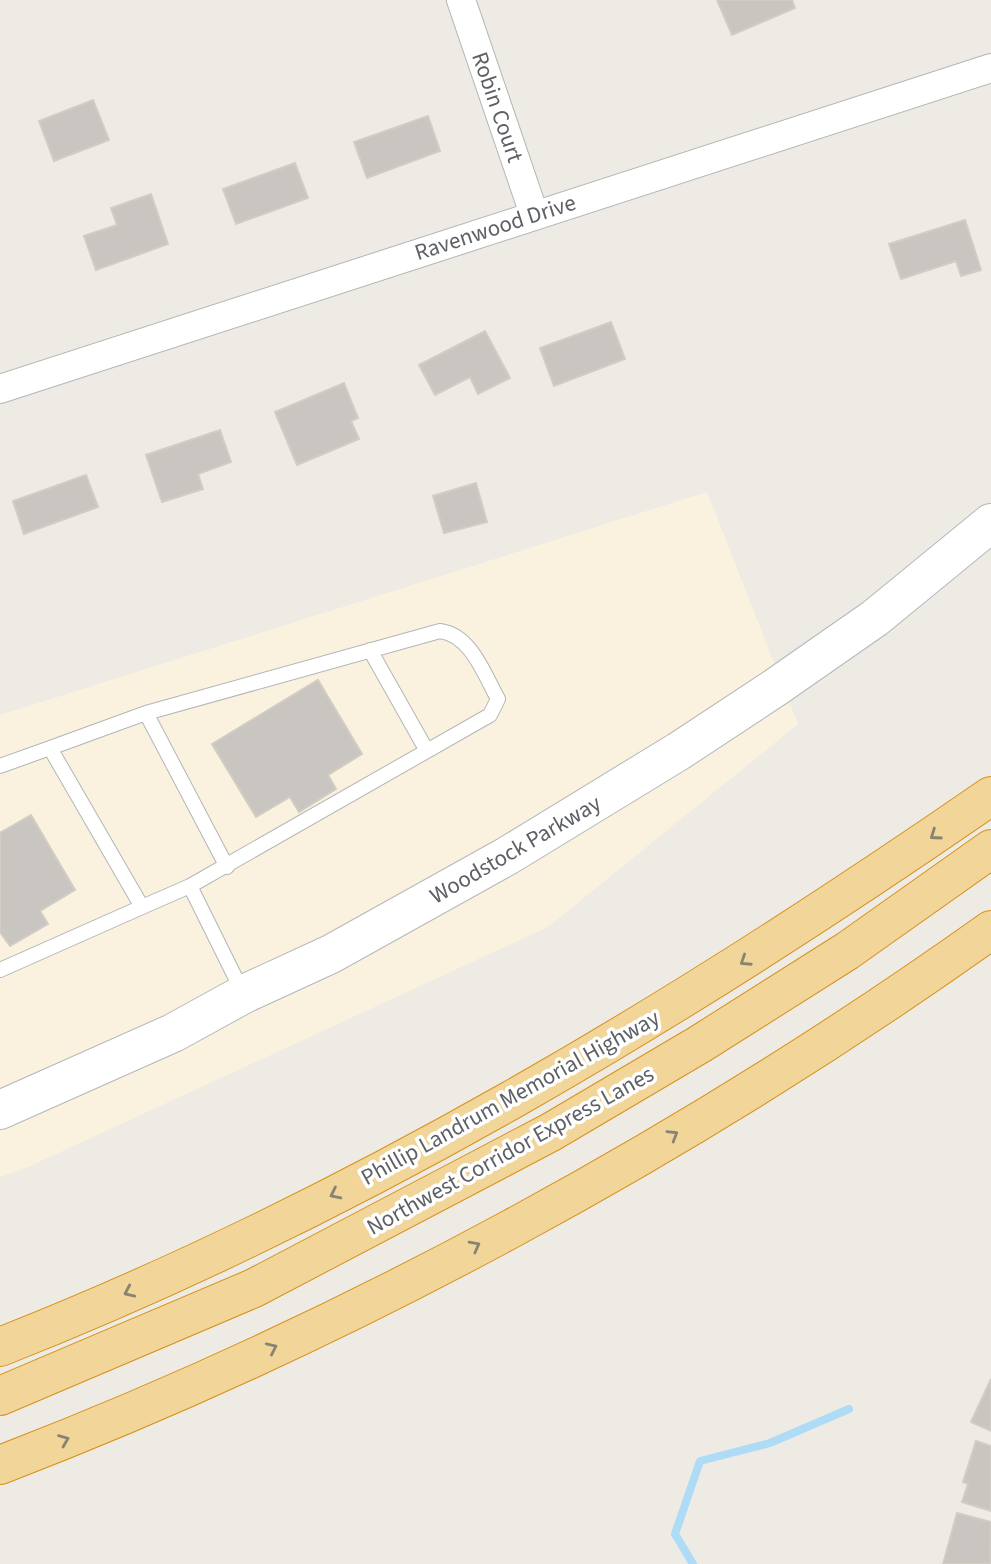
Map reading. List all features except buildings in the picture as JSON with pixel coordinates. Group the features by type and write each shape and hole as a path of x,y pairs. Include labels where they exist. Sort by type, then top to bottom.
{"highway":[{"name":"Phillip Landrum Memorial Highway","path":"0,1347 201,1260 411,1156 703,988 853,891 991,796"},
{"name":"Northwest Corridor Express Lanes","path":"0,1396 254,1288 551,1132 700,1044 846,951 991,849"},
{"path":"0,1465 220,1371 355,1308 604,1176 794,1063 991,930"}],"main road":[{"name":"Woodstock Parkway","path":"0,1110 173,1033 244,994 331,954 414,908 679,751 875,618 991,523"}],"street":[{"name":"Robin Court","path":"461,0 534,214"},
{"name":"Ravenwood Drive","path":"0,389 991,68"}],"lane":[{"path":"0,766 146,713 440,631 455,633 465,642 498,699 490,715 227,867 0,970"},
{"path":"370,650 427,751"},
{"path":"146,713 227,867"},
{"path":"50,748 142,906"},
{"path":"190,886 244,994"}],"shaded area":[{"path":"707,492 798,724 548,927 28,1167 0,1177 0,715"}],"waterway":[{"path":"693,1564 675,1534 700,1461 770,1443 849,1409"}]}
